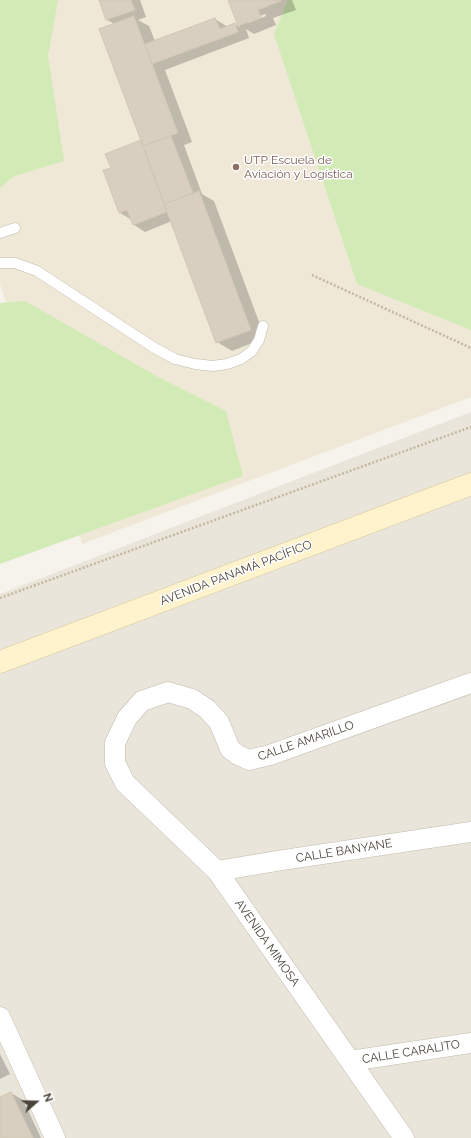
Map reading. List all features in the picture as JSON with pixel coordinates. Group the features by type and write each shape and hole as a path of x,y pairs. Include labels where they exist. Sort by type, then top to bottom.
{"main road":[{"name":"AVENIDA PANAMÁ PACÍFICO","path":"0,662 471,484"}],"street":[{"name":"CALLE AMARILLO","path":"116,763 115,743 127,718 142,701 168,692 192,699 207,709 219,722 230,749 249,760 270,755 471,683"},
{"name":"AVENIDA MIMOSA","path":"116,763 125,783 217,871 404,1138"},
{"name":"CALLE BANYANE","path":"217,871 471,832"},
{"path":"0,1017 55,1138"},
{"name":"CALLE CARALITO","path":"350,1062 471,1043"}],"lane":[{"path":"0,233 15,228"},
{"path":"0,263 15,263 37,271 153,347 175,359 195,364 212,366 227,364 241,359 252,351 259,340 263,326"}],"path":[{"path":"312,275 471,348"},
{"path":"0,598 471,427"}],"shaded area":[{"name":"UTP Escuela de Aviación y Logística","path":"0,0 415,0 471,50 471,397 82,544 0,284"},
{"path":"471,412 471,1138 0,1138 0,594"}],"green space":[{"path":"0,0 58,0 48,56 64,161 14,176 0,188"},
{"path":"288,0 471,0 471,330 357,284 274,34"},
{"path":"25,301 160,378 226,411 243,476 0,564 0,303"}],"building":[{"path":"99,0 131,0 135,10 106,20"},
{"path":"228,0 281,1 258,10 261,17 238,26"},
{"path":"134,16 178,133 143,146 99,29"},
{"path":"215,18 220,29 235,23 238,32 152,64 145,44"},
{"path":"171,136 193,193 164,204 143,146"},
{"path":"141,140 167,212 133,225 127,210 119,213 103,170 111,168 105,154"},
{"path":"199,191 251,330 216,343 164,204"},
{"path":"11,1092 33,1138 0,1138 0,1097"}],"place":[{"name":"UTP Escuela de Aviación y Logística","path":"236,167"}]}
